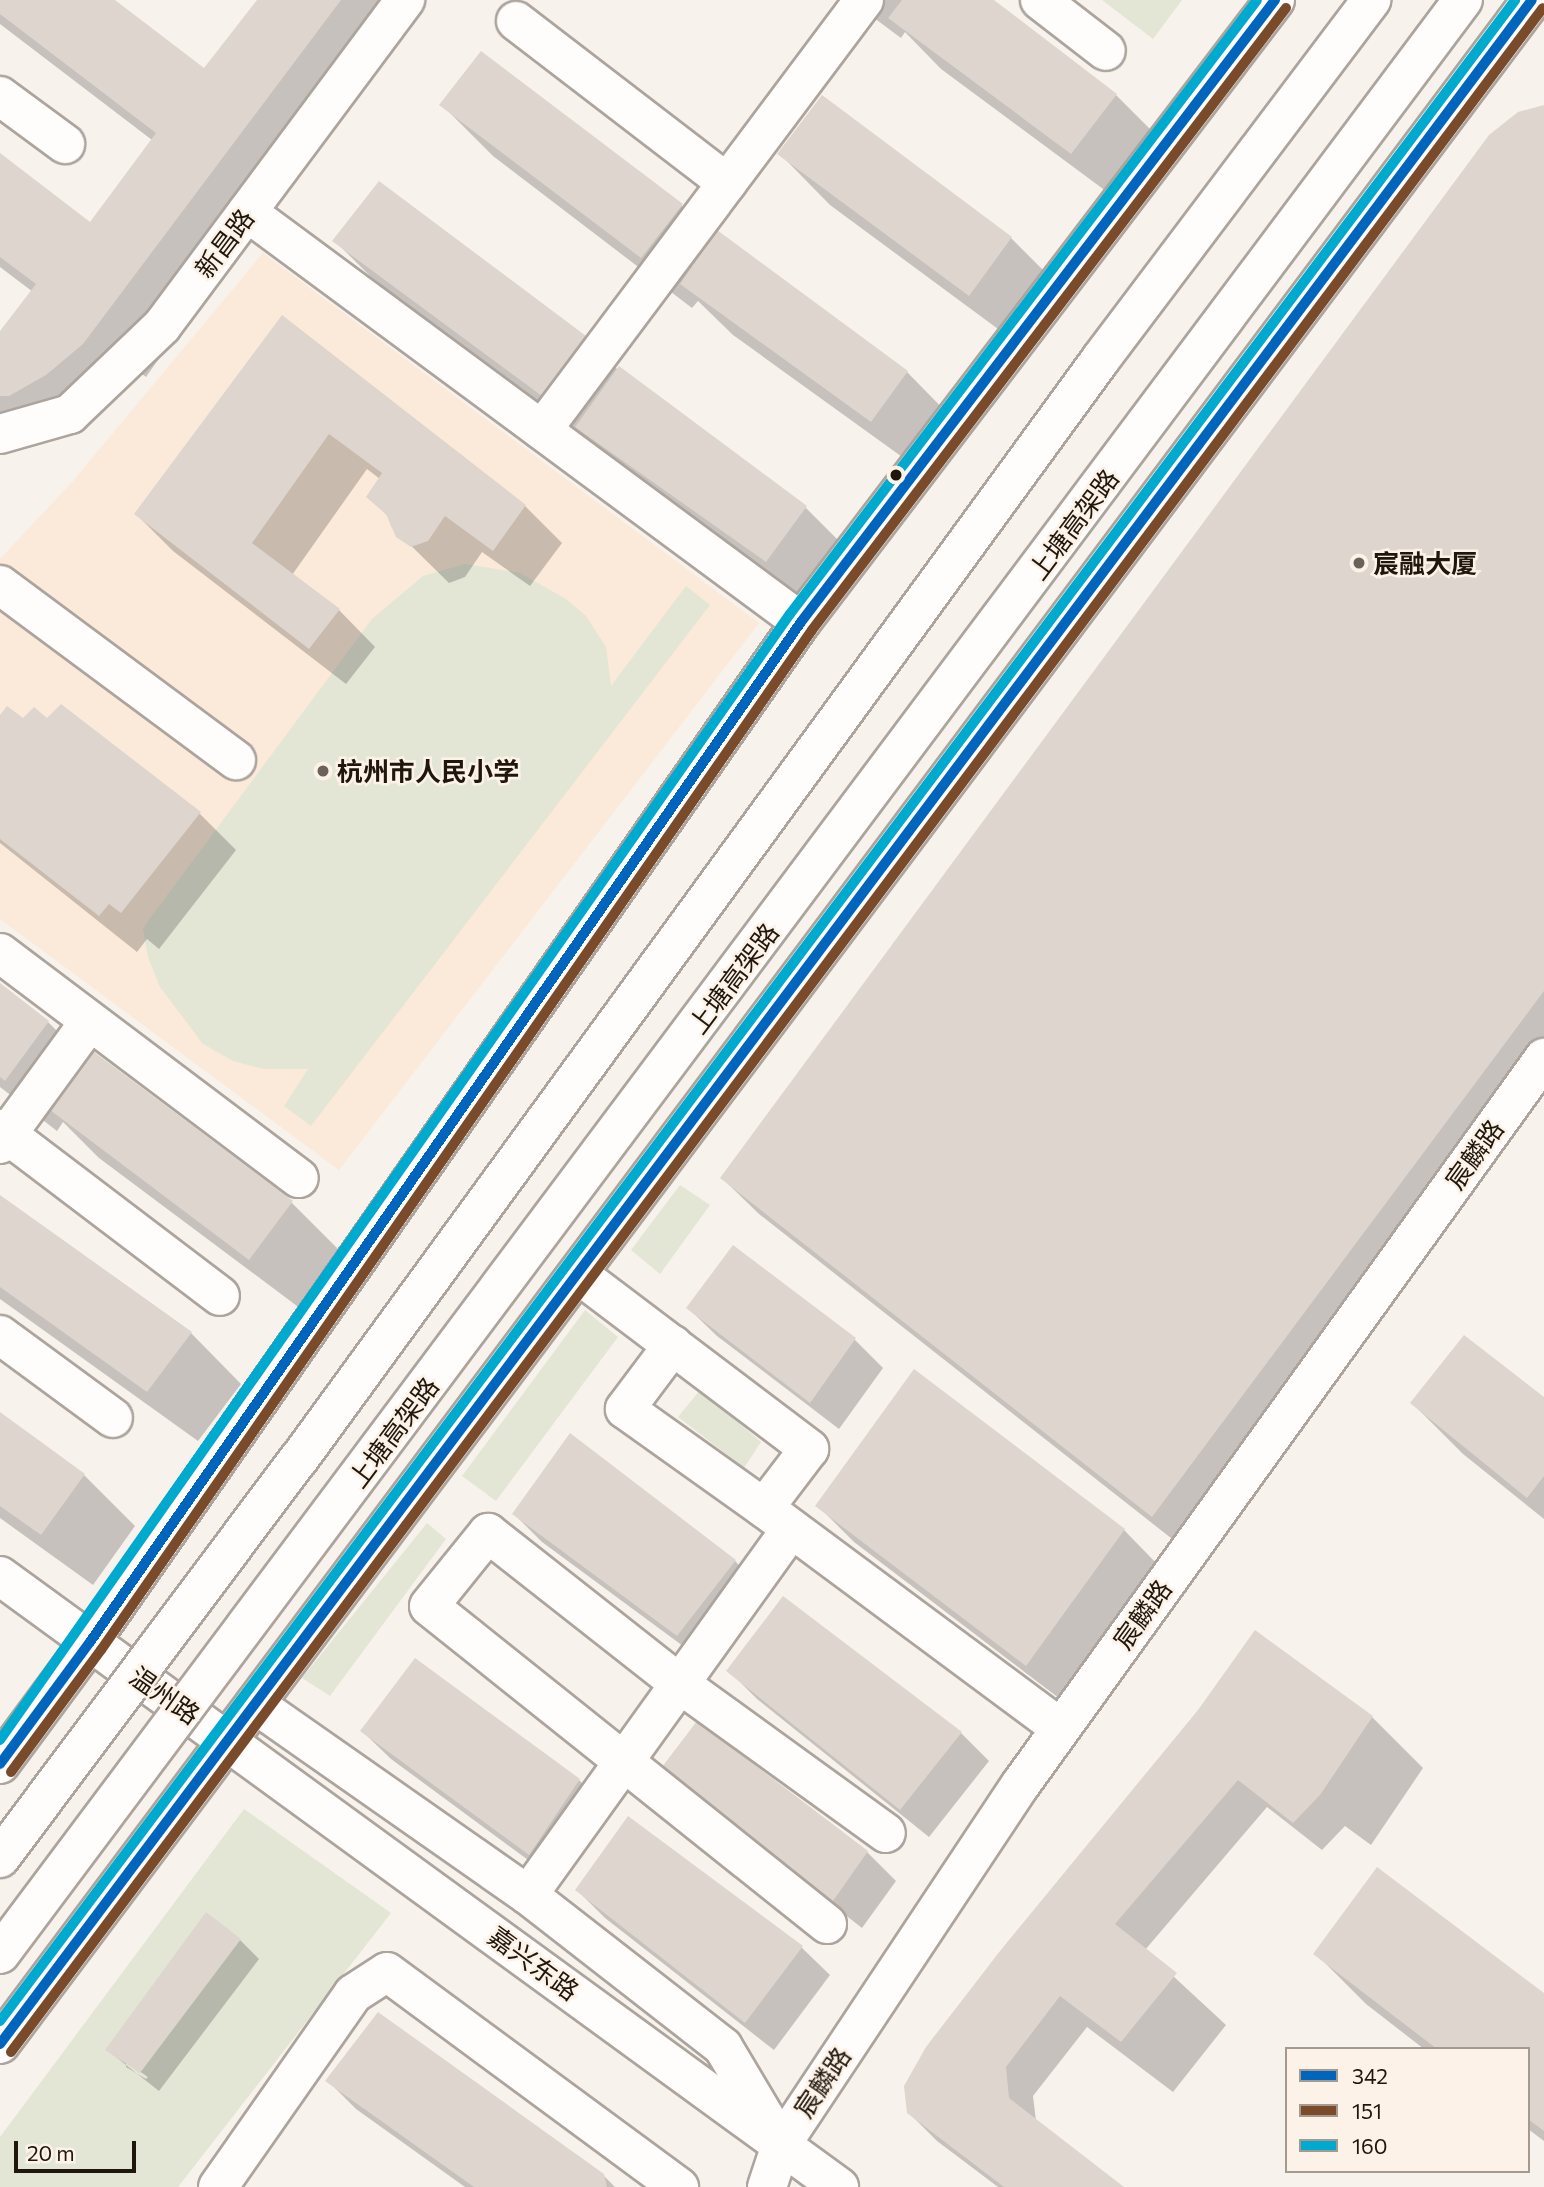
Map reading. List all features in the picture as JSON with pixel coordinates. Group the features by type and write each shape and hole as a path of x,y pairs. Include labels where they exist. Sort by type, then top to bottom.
{"main road":[{"name":"新昌路","path":"13,430 69,414 162,326 405,0"},
{"path":"542,430 864,0"},
{"path":"1040,0 1107,51"},
{"path":"0,1764 90,1642 801,622 1275,0"},
{"path":"0,1858 299,1459 1100,360 1371,0"},
{"name":"上塘高架路","path":"0,1954 1463,0"},
{"path":"0,2044 1532,0"},
{"path":"516,21 727,183"},
{"path":"0,96 65,144"},
{"path":"247,212 801,622"},
{"path":"0,460 13,430"},
{"path":"0,585 236,760"},
{"path":"0,954 299,1178"},
{"path":"90,1021 2,1136 220,1296"},
{"name":"宸麟路","path":"767,2187 781,2145 1060,1728 1544,1058"},
{"path":"528,1895 680,1684 778,1519 809,1449 578,1273"},
{"path":"0,1335 113,1418"},
{"path":"673,1345 625,1409 1060,1728"},
{"path":"827,1924 429,1606 488,1533 680,1684 886,1833"},
{"name":"温州路","path":"0,1576 229,1740"},
{"path":"255,1704 528,1895 723,2047 781,2145"},
{"name":"嘉兴东路","path":"229,1740 839,2187"},
{"path":"218,2187 353,1994 387,1972 679,2187"}],"shaded area":[{"name":"杭州市人民小学","path":"263,253 759,623 339,1170 0,919 0,559 73,481"}],"green space":[{"path":"1102,0 1182,0 1153,39"},
{"path":"465,564 520,573 566,599 586,616 606,647 611,686 686,586 710,605 311,1126 284,1106 308,1069 264,1069 233,1061 203,1044 160,987 148,957 143,928 372,619 423,576"},
{"path":"680,1185 710,1205 660,1274 631,1250"},
{"path":"585,1310 618,1337 496,1501 462,1476"},
{"path":"700,1390 761,1442 744,1468 678,1417"},
{"path":"427,1523 446,1539 330,1696 302,1678"},
{"path":"244,1809 391,1913 178,2187 0,2187 0,2137"}],"building":[{"path":"0,0 115,0 204,68 257,0 341,0 83,344 46,375 9,396 0,396 0,331 36,284 0,257 0,153 90,222 156,133 0,14"},
{"path":"902,0 994,0 1117,94 1071,154 888,18"},
{"path":"481,51 683,204 641,258 439,105"},
{"path":"822,95 1012,237 969,296 777,154"},
{"name":"宸融大厦","path":"1544,105 1544,991 1152,1517 720,1178 1489,135 1518,112"},
{"path":"379,181 586,336 542,396 332,241"},
{"path":"717,230 908,371 871,422 680,284"},
{"path":"282,315 526,505 493,551 445,516 428,541 411,547 396,537 386,514 366,497 382,473 329,434 252,543 340,609 309,649 134,514"},
{"path":"619,366 807,506 766,562 575,427"},
{"path":"61,704 201,812 121,913 109,904 99,916 0,839 0,715 7,706 23,718 34,707 47,718"},
{"path":"0,983 49,1021 5,1081 0,1077"},
{"path":"90,1049 293,1201 249,1260 46,1107"},
{"path":"0,1195 192,1332 147,1392 0,1287"},
{"path":"733,1245 856,1338 810,1403 686,1308"},
{"path":"1464,1335 1544,1397 1544,1476 1527,1498 1410,1403"},
{"path":"914,1369 1125,1529 1026,1666 815,1506"},
{"path":"0,1412 85,1474 41,1535 0,1506"},
{"path":"570,1433 736,1560 677,1636 512,1514"},
{"path":"783,1596 962,1732 900,1810 726,1671"},
{"path":"1255,1630 1373,1716 1320,1795 1293,1823 1238,1780 1115,1924 1177,1973 1121,2042 1060,1996 1006,2067 1009,2098 1124,2187 1004,2187 907,2113 904,2086 926,2047 1000,1951 1198,1710"},
{"path":"415,1658 580,1779 529,1855 360,1731"},
{"path":"697,1721 868,1851 833,1901 662,1767"},
{"path":"628,1816 803,1946 745,2023 575,1890"},
{"path":"1377,1867 1544,1993 1544,2131 1530,2120 1530,2047 1434,2047 1313,1954"},
{"path":"206,1912 241,1939 140,2073 105,2050"},
{"path":"378,2012 604,2174 607,2187 474,2187 325,2081"}],"transit line":[{"name":"160","path":"0,1740 790,614 1257,0"},
{"name":"342","path":"0,1764 90,1642 801,622 1275,0"},
{"name":"160","path":"0,2021 1515,0"},
{"name":"342","path":"0,2044 1532,0"},
{"name":"151","path":"11,1772 101,1650 812,630 1286,8"},
{"name":"151","path":"11,2052 1543,8"}],"place":[{"name":"宸融大厦","path":"1359,563"},
{"name":"杭州市人民小学","path":"323,771"}]}
